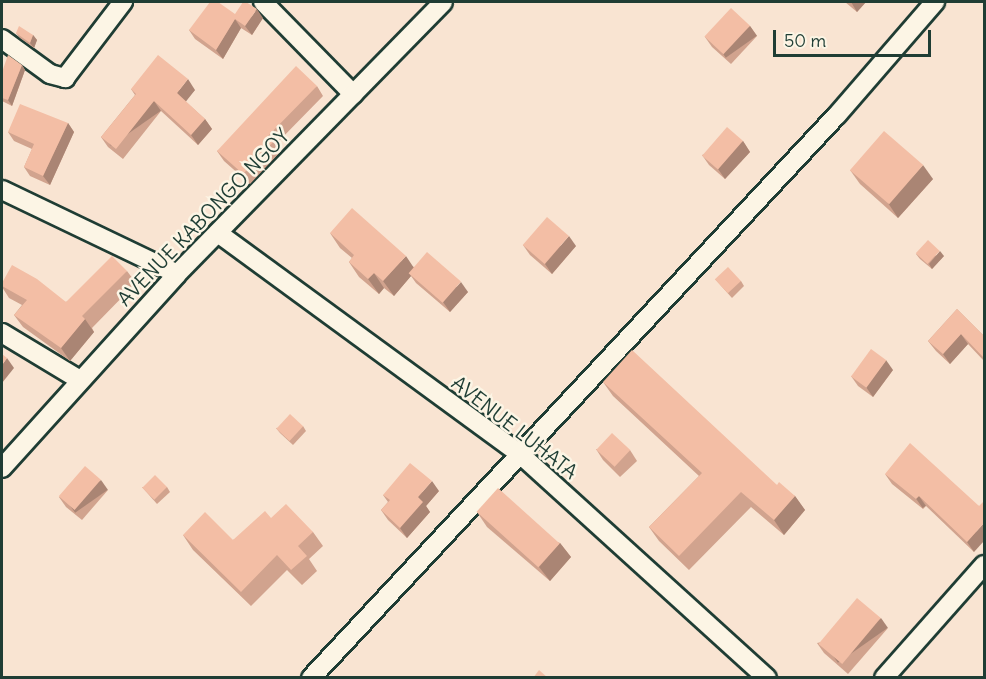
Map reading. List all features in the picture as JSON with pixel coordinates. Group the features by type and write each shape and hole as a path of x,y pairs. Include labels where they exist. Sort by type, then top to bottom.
{"street":[{"path":"2,39 50,74 65,78 123,2"},
{"path":"263,2 354,94"},
{"name":"AVENUE KABONGO NGOY","path":"2,468 177,274 443,2"},
{"path":"311,678 837,115 935,2"},
{"path":"2,190 177,274"},
{"name":"AVENUE LUHATA","path":"218,233 520,455 767,678"},
{"path":"2,333 80,380"},
{"path":"884,678 984,565"}],"building":[{"path":"210,2 218,2 235,14 243,2 257,9 245,26 235,19 216,50 189,30"},
{"path":"731,8 750,26 723,54 704,37"},
{"path":"19,26 33,35 30,43 16,33"},
{"path":"8,55 22,65 8,100 2,98 2,72"},
{"path":"158,55 188,79 177,93 205,119 191,135 154,101 116,149 101,137 136,94 131,89"},
{"path":"296,66 317,86 268,136 274,141 243,174 217,151"},
{"path":"20,104 68,123 43,176 24,167 34,144 8,132"},
{"path":"727,127 743,141 718,169 702,156"},
{"path":"884,131 923,165 889,204 850,170"},
{"path":"352,208 406,256 383,281 374,273 368,279 349,262 354,255 330,233"},
{"path":"547,217 569,236 545,264 523,245"},
{"path":"928,240 940,251 927,264 916,253"},
{"path":"427,252 461,282 443,303 409,273"},
{"path":"112,256 127,271 82,316 85,319 61,348 14,315 27,300 2,286 12,265 37,279 66,302"},
{"path":"728,267 741,281 728,293 715,279"},
{"path":"957,309 984,336 984,358 961,334 943,354 928,341"},
{"path":"871,349 886,360 866,388 851,377"},
{"path":"632,350 777,485 779,482 795,496 774,520 741,492 679,556 649,527 702,473 603,382"},
{"path":"2,354 7,358 2,365"},
{"path":"290,414 303,426 290,441 276,429"},
{"path":"612,433 630,450 615,467 596,450"},
{"path":"910,443 979,506 984,501 984,523 967,542 919,496 916,499 885,474"},
{"path":"410,463 432,481 418,497 423,502 400,528 381,510 390,500 383,495"},
{"path":"85,466 101,480 75,510 59,496"},
{"path":"155,475 167,487 154,500 142,488"},
{"path":"498,488 560,544 538,567 477,512"},
{"path":"286,504 313,532 298,546 307,556 291,570 277,555 241,592 183,535 205,512 233,540 265,511 271,518"},
{"path":"857,598 881,618 842,664 818,644"},
{"path":"539,670 548,678 533,678"}]}
